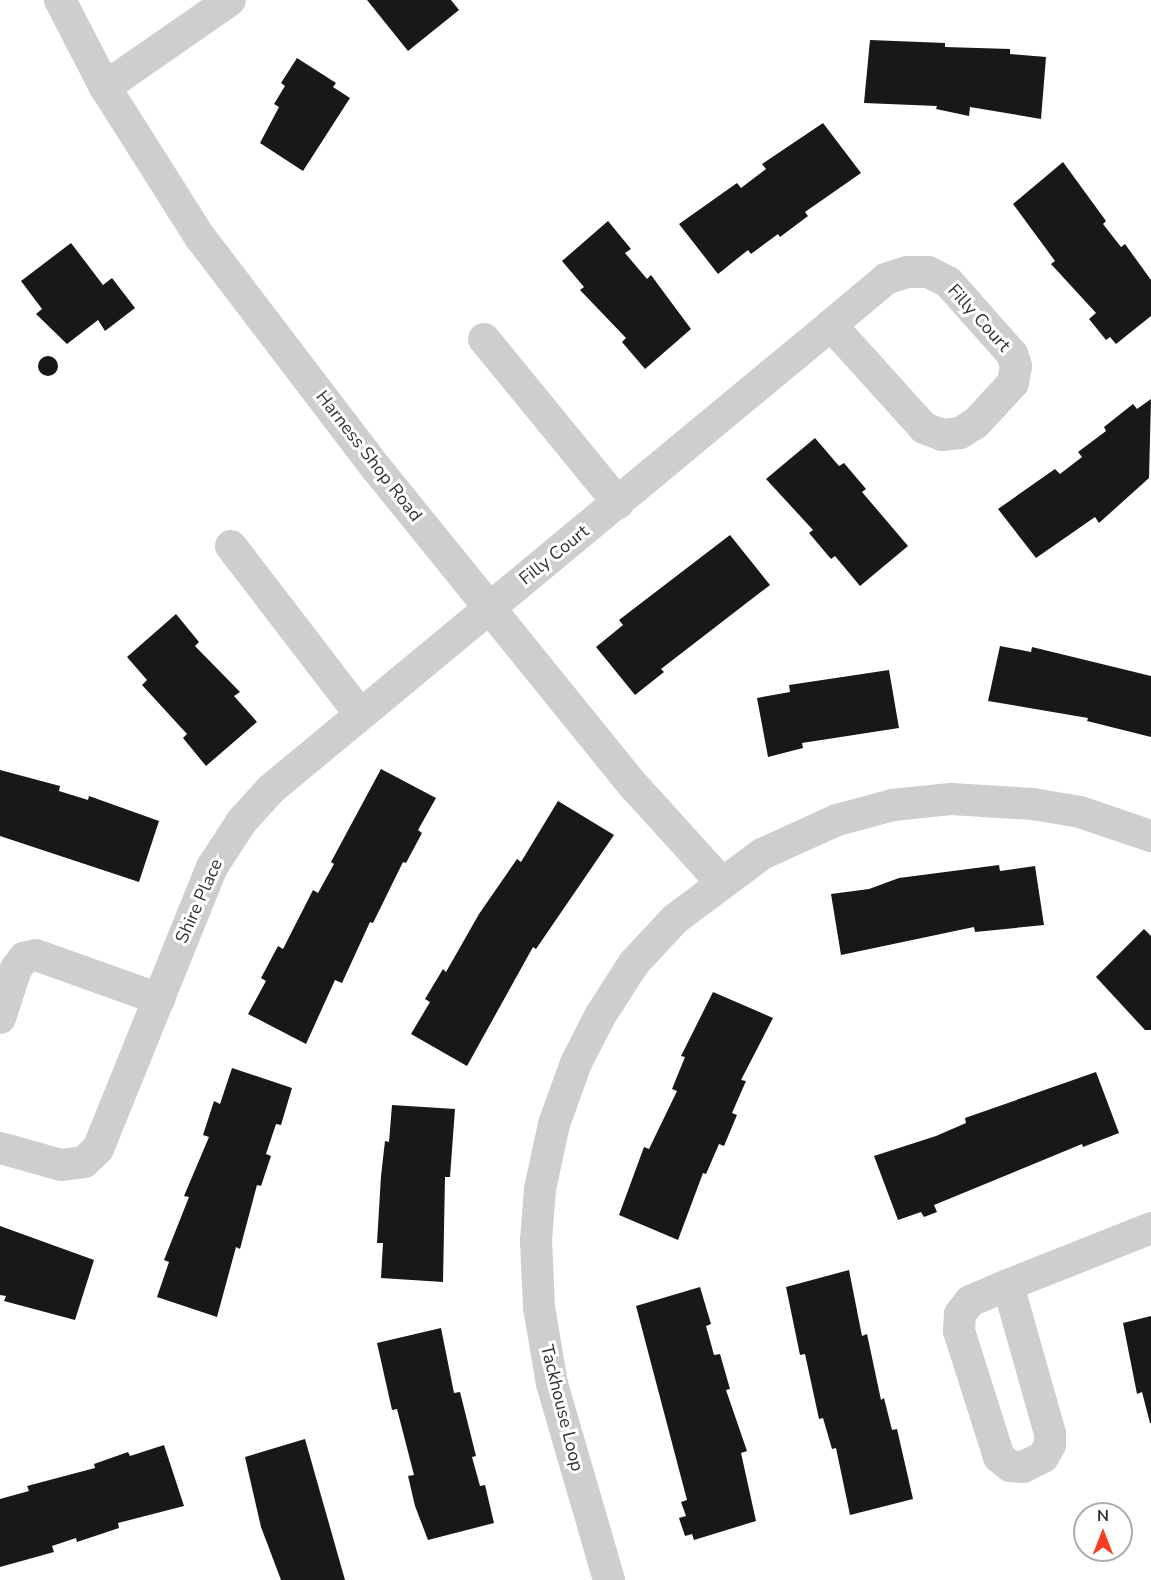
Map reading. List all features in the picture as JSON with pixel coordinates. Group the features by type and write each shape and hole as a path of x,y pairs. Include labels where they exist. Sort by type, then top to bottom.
{"street":[{"name":"Harness Shop Road","path":"60,0 105,87 200,237 377,470 634,786 720,881"},
{"path":"105,87 230,0"},
{"name":"Filly Court","path":"489,607 618,503 886,279 907,272 928,272 948,282 1012,354 1016,366 1013,383 976,423 960,433 942,435 924,428 831,325"},
{"path":"484,339 618,503"},
{"path":"231,546 360,714"},
{"name":"Shire Place","path":"0,1148 61,1165 84,1162 98,1149 212,867 242,821 271,789 489,607"},
{"name":"Tackhouse Loop","path":"609,1580 552,1384 540,1318 536,1241 540,1189 554,1124 576,1063 600,1016 634,963 675,918 720,881 805,833 893,805 951,799 1033,804 1080,812 1151,836"},
{"path":"0,1018 16,969 24,958 36,955 159,999"},
{"path":"1008,1285 1050,1433 1050,1445 1043,1457 1023,1467 1010,1466 999,1457 959,1331 960,1314 970,1300 1151,1228"}],"building":[{"path":"367,0 451,0 459,10 408,51"},
{"path":"870,40 945,43 945,47 1010,49 1010,54 1046,57 1041,119 970,107 969,116 936,109 937,106 864,103"},
{"path":"297,58 336,83 333,87 350,98 303,171 260,143 279,107 274,104 285,86 281,83"},
{"path":"823,123 861,173 805,212 808,216 780,237 778,234 751,254 748,250 718,274 679,224 737,183 741,188 766,169 762,164"},
{"path":"1063,162 1106,221 1103,224 1121,247 1125,244 1151,280 1151,316 1116,344 1110,337 1106,340 1089,319 1096,313 1051,264 1055,261 1013,204"},
{"path":"608,221 631,249 625,253 647,279 651,275 691,329 645,369 622,342 626,338 580,290 584,287 562,261"},
{"path":"71,243 103,285 112,278 135,308 105,331 98,320 67,344 36,314 42,309 21,281"},
{"path":"48,356 55,359 58,366 55,373 48,376 41,373 38,366 41,359"},
{"path":"1151,399 1149,478 1099,523 1095,517 1036,558 998,509 1055,469 1060,474 1082,457 1078,452 1106,431 1104,427 1133,404 1137,409"},
{"path":"815,438 839,466 844,463 866,489 862,492 908,546 860,586 835,556 831,559 809,533 813,530 766,479"},
{"path":"730,535 770,585 661,669 664,672 635,695 596,647 623,625 619,620"},
{"path":"176,614 199,642 195,646 240,692 234,696 257,722 206,766 183,738 187,734 142,685 147,680 127,657"},
{"path":"1000,646 1031,652 1032,647 1151,676 1151,737 1087,721 1088,718 988,701"},
{"path":"889,670 899,728 802,743 803,748 768,757 757,698 790,692 789,685"},
{"path":"381,769 436,798 418,830 422,833 406,863 403,862 373,923 370,922 342,983 335,980 306,1044 248,1014 266,981 261,978 278,946 283,949 313,890 318,893 334,864 331,862"},
{"path":"0,770 60,786 59,791 88,800 89,796 159,821 139,882 0,836"},
{"path":"558,801 614,835 536,949 533,947 467,1066 411,1034 430,1002 425,999 443,969 446,972 479,914 517,859 521,862"},
{"path":"999,865 1000,871 1035,866 1044,925 975,932 974,927 841,955 831,894 869,889 899,878"},
{"path":"1144,929 1151,936 1151,1030 1145,1030 1096,977"},
{"path":"713,992 773,1018 741,1080 746,1081 732,1113 737,1115 724,1146 719,1144 706,1174 703,1173 678,1240 619,1215 644,1147 649,1149 677,1091 672,1089 685,1057 681,1056"},
{"path":"232,1068 292,1088 281,1125 276,1124 266,1154 271,1156 261,1186 257,1185 240,1249 236,1247 217,1317 157,1297 169,1262 164,1260 189,1197 184,1196 209,1137 203,1135 214,1101 220,1104"},
{"path":"1096,1072 1119,1133 1083,1147 1082,1144 934,1205 937,1212 924,1217 921,1212 898,1220 874,1156 936,1136 966,1123 965,1118"},
{"path":"392,1105 455,1109 450,1177 445,1177 443,1282 381,1278 383,1243 377,1243 381,1176 385,1141 389,1142"},
{"path":"0,1226 94,1260 75,1320 4,1301 6,1296 0,1295"},
{"path":"849,1270 862,1336 867,1334 881,1400 884,1398 892,1430 897,1429 913,1499 850,1515 836,1448 832,1449 823,1418 819,1419 805,1354 800,1355 786,1287"},
{"path":"700,1287 711,1324 706,1326 714,1355 720,1354 730,1389 726,1390 747,1451 741,1453 756,1521 694,1540 692,1534 685,1536 679,1518 686,1516 681,1502 687,1500 636,1306"},
{"path":"1151,1316 1150,1423 1142,1392 1137,1394 1123,1323"},
{"path":"441,1328 454,1393 460,1392 476,1456 472,1457 480,1486 485,1485 494,1523 428,1540 415,1506 408,1476 414,1475 397,1409 392,1410 377,1343"},
{"path":"305,1439 345,1580 281,1580 261,1527 245,1457"},
{"path":"164,1445 184,1506 118,1523 119,1528 77,1542 76,1538 52,1546 54,1552 0,1567 0,1499 29,1491 27,1486 95,1468 94,1464 128,1452 130,1456"}]}
